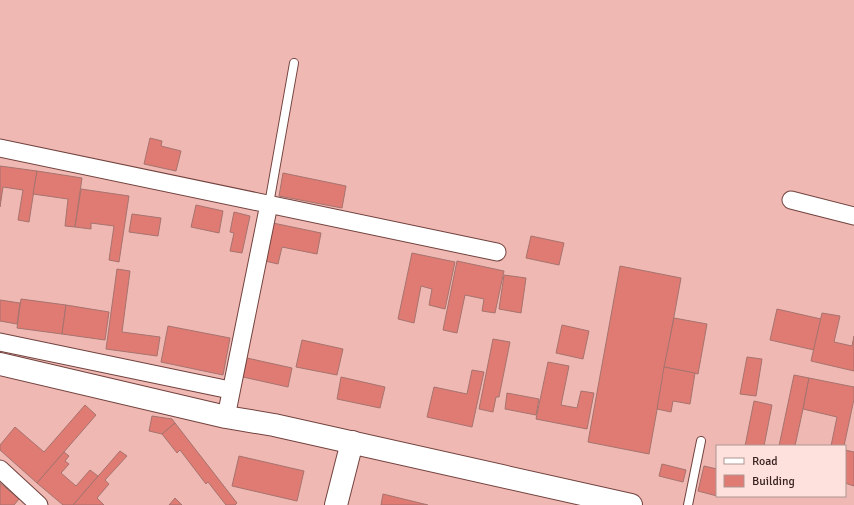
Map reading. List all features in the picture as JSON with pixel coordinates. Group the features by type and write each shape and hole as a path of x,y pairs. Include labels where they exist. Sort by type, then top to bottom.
{"main road":[{"path":"0,364 226,417 352,442 631,505"},
{"path":"336,505 352,442"}],"street":[{"path":"0,148 497,252"},
{"path":"791,200 854,216"},
{"path":"226,417 230,390 269,204"},
{"path":"0,342 230,390"},
{"path":"0,469 39,505"}],"lane":[{"path":"269,204 294,63"},
{"path":"688,505 701,441"}],"building":[{"path":"150,138 162,141 161,146 181,151 176,171 144,164"},
{"path":"0,166 37,171 29,222 18,220 23,190 3,187 0,207"},
{"path":"37,171 82,178 75,227 65,226 68,199 33,194"},
{"path":"283,173 346,186 342,208 279,196"},
{"path":"81,189 129,196 119,262 109,260 114,226 91,223 91,229 75,227"},
{"path":"196,205 223,211 219,233 191,227"},
{"path":"234,212 250,216 242,253 230,251 234,233 230,232"},
{"path":"132,214 161,218 158,236 129,232"},
{"path":"273,223 321,233 317,254 282,247 278,264 265,261"},
{"path":"531,236 564,243 559,265 526,258"},
{"path":"412,253 455,262 445,309 429,305 432,289 421,286 414,323 398,319"},
{"path":"457,261 504,271 495,313 482,311 484,299 465,295 457,333 443,330"},
{"path":"620,266 681,278 649,454 588,442"},
{"path":"117,269 130,271 122,332 160,337 157,356 106,349"},
{"path":"504,275 526,278 521,313 499,309"},
{"path":"21,299 66,305 62,334 17,328"},
{"path":"0,300 20,303 17,324 0,321"},
{"path":"66,305 109,312 105,340 62,334"},
{"path":"777,309 821,319 814,350 770,340"},
{"path":"822,313 840,316 834,342 852,346 854,336 854,371 811,361"},
{"path":"674,318 707,324 698,374 664,367"},
{"path":"562,325 589,331 583,359 556,353"},
{"path":"168,326 230,338 223,375 161,362"},
{"path":"493,339 510,342 499,397 496,397 493,412 479,409"},
{"path":"302,340 343,349 337,375 296,367"},
{"path":"747,357 762,359 756,396 740,394"},
{"path":"247,358 292,368 288,387 243,377"},
{"path":"548,362 569,366 561,405 577,408 581,391 594,393 587,429 536,419"},
{"path":"664,367 695,373 690,404 673,401 671,412 657,409"},
{"path":"472,370 484,372 472,427 427,417 434,387 467,394"},
{"path":"794,375 809,378 795,445 779,445"},
{"path":"341,377 385,387 380,408 337,399"},
{"path":"809,378 854,387 854,399 844,445 831,445 837,417 803,409"},
{"path":"507,393 539,399 536,415 505,409"},
{"path":"754,401 772,405 764,445 745,445"},
{"path":"85,405 96,415 37,483 0,450 0,445 15,427 44,452"},
{"path":"152,416 172,419 175,423 162,434 149,431"},
{"path":"175,423 237,503 235,505 226,505 208,482 206,484 180,450 177,453 162,434"},
{"path":"846,450 854,452 854,486 846,483"},
{"path":"120,451 127,456 105,480 109,484 97,498 104,505 73,505"},
{"path":"64,452 69,456 65,461 69,464 61,473 76,486 90,470 98,476 73,505 63,505 37,483"},
{"path":"239,456 304,471 297,501 232,486"},
{"path":"662,464 686,470 683,482 659,476"},
{"path":"704,466 716,469 716,496 698,491"},
{"path":"0,483 19,499 14,505 0,505"},
{"path":"383,494 428,505 381,505"},
{"path":"175,498 182,505 169,505"}]}
